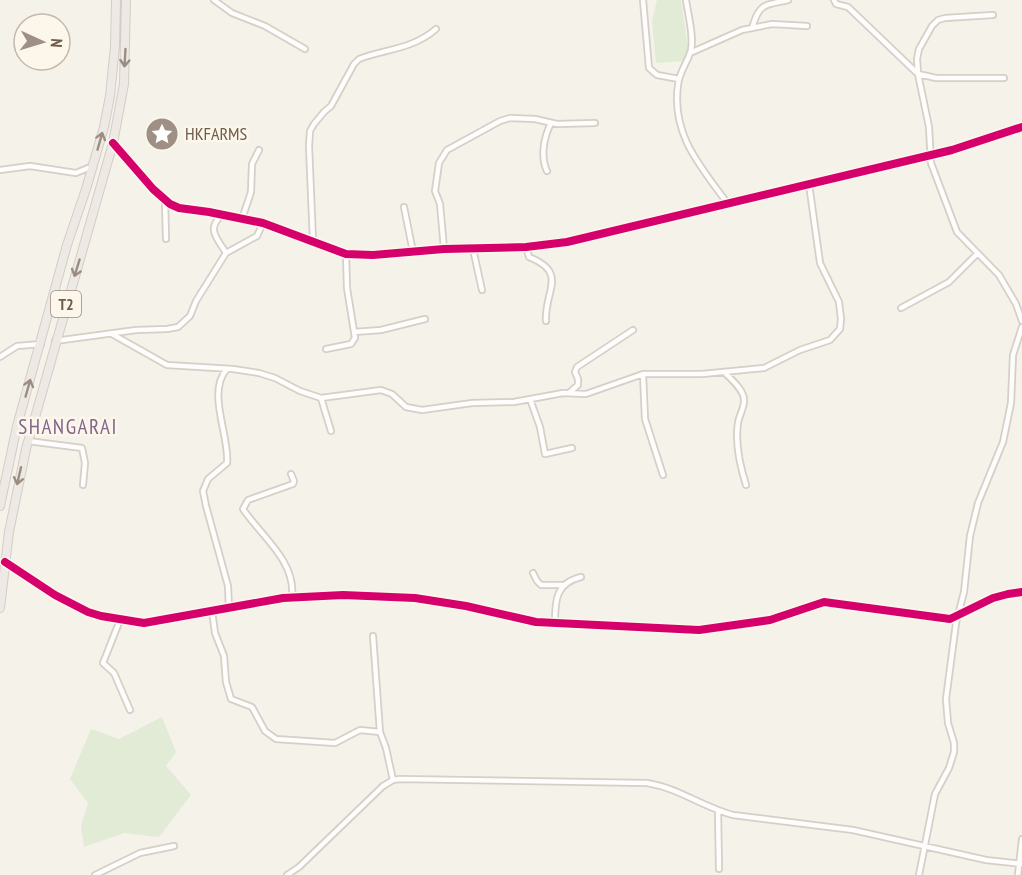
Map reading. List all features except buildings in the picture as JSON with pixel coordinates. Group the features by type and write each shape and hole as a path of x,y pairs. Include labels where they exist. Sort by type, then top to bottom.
{"highway":[{"name":"T2","path":"0,506 17,426 67,244 104,127 115,46 116,0"},
{"name":"T2","path":"0,608 16,492 28,441 113,143 124,84 126,0"},
{"path":"78,213 93,218"},
{"path":"67,244 82,250"}],"street":[{"path":"214,0 232,13 265,26 305,48"},
{"path":"644,0 649,68 657,75 679,79"},
{"path":"686,0 692,43 679,79 678,113 687,146 699,167 728,204"},
{"path":"753,25 757,11 764,5 788,0"},
{"path":"835,2 848,6 918,74 936,78 1004,78"},
{"path":"993,15 938,20 918,51 918,74 929,127 930,155 947,209 957,232 999,275 1016,304 1022,321"},
{"path":"690,53 742,30 772,24 807,26"},
{"path":"313,241 309,146 310,131 314,124 331,106 359,59 412,44 425,38 436,29"},
{"path":"444,249 440,204 435,191 439,163 447,150 504,119 524,118 551,123 595,123"},
{"path":"547,171 543,153 551,123"},
{"path":"113,143 165,201 179,208 263,223 346,254 373,255 444,249 526,247 567,242 976,144 1022,127"},
{"path":"243,219 251,192 252,164 260,150"},
{"path":"0,170 30,166 76,173 93,166"},
{"path":"112,334 163,364 268,375 321,398 381,390 392,394 406,407 422,410 592,392 643,374 724,372 770,366 800,350 830,339 840,329 839,302 819,259 809,184"},
{"path":"165,201 166,239"},
{"path":"404,207 413,252"},
{"path":"222,215 214,223 214,232 226,253"},
{"path":"55,341 136,330 175,328 190,316 196,301 226,253 257,236 263,223"},
{"path":"526,247 529,257 546,265 552,274 551,294 546,305 546,321"},
{"path":"473,249 482,290"},
{"path":"326,349 351,344 355,338 347,288 346,254"},
{"path":"901,308 949,282 977,254"},
{"path":"354,333 381,330 425,318"},
{"path":"919,875 936,792 949,768 954,752 946,699 964,592 970,536 976,510 998,458 1010,411 1013,355 1022,327"},
{"path":"569,394 578,385 575,372 577,367 633,330"},
{"path":"0,357 17,346 41,344"},
{"path":"227,369 221,377 219,410 228,454 227,463 208,479 203,491 228,586 229,608"},
{"path":"724,372 740,390 744,399 738,422 738,442 746,484"},
{"path":"643,374 645,419 663,475"},
{"path":"321,398 331,431"},
{"path":"530,399 540,428 545,454 572,448"},
{"path":"28,441 82,448 83,485"},
{"path":"291,474 293,484 252,498 245,503 243,508 273,545 290,573 292,597"},
{"path":"5,562 55,595 75,605 101,616 144,623 292,597 343,595 415,598 466,606 526,620 682,630 712,629 770,620 824,602 944,619 958,617 993,598 1022,592"},
{"path":"533,573 541,585 563,585 581,577"},
{"path":"555,622 556,601 563,585"},
{"path":"212,611 215,633 224,656 226,682 231,699 252,707 262,726 271,736 335,743 360,730 380,732"},
{"path":"120,620 103,663 114,673 130,710"},
{"path":"372,636 380,732 393,780"},
{"path":"287,875 299,867 351,814 393,780 647,783 678,791 718,811 751,818 853,830 986,860 1020,864"},
{"path":"718,811 719,869"},
{"path":"1018,875 1022,839"},
{"path":"95,875 140,853 174,846"}],"green space":[{"path":"657,0 681,0 688,48 683,61 656,63 652,21"},
{"path":"162,717 176,752 166,766 191,795 159,837 124,833 84,847 81,826 88,803 70,779 91,729 119,739"}],"cycle path":[{"path":"113,143 153,189 170,204 179,208 263,223 346,254 373,255 444,249 526,247 567,242 952,150 1022,127"},
{"path":"5,562 55,595 88,612 144,623 283,598 343,595 415,598 466,606 536,622 699,630 770,620 824,602 950,619 993,598 1022,592"}],"place":[{"name":"HKFARMS","path":"162,134"}],"district":[{"name":"SHANGARAI","path":"68,427"}]}
